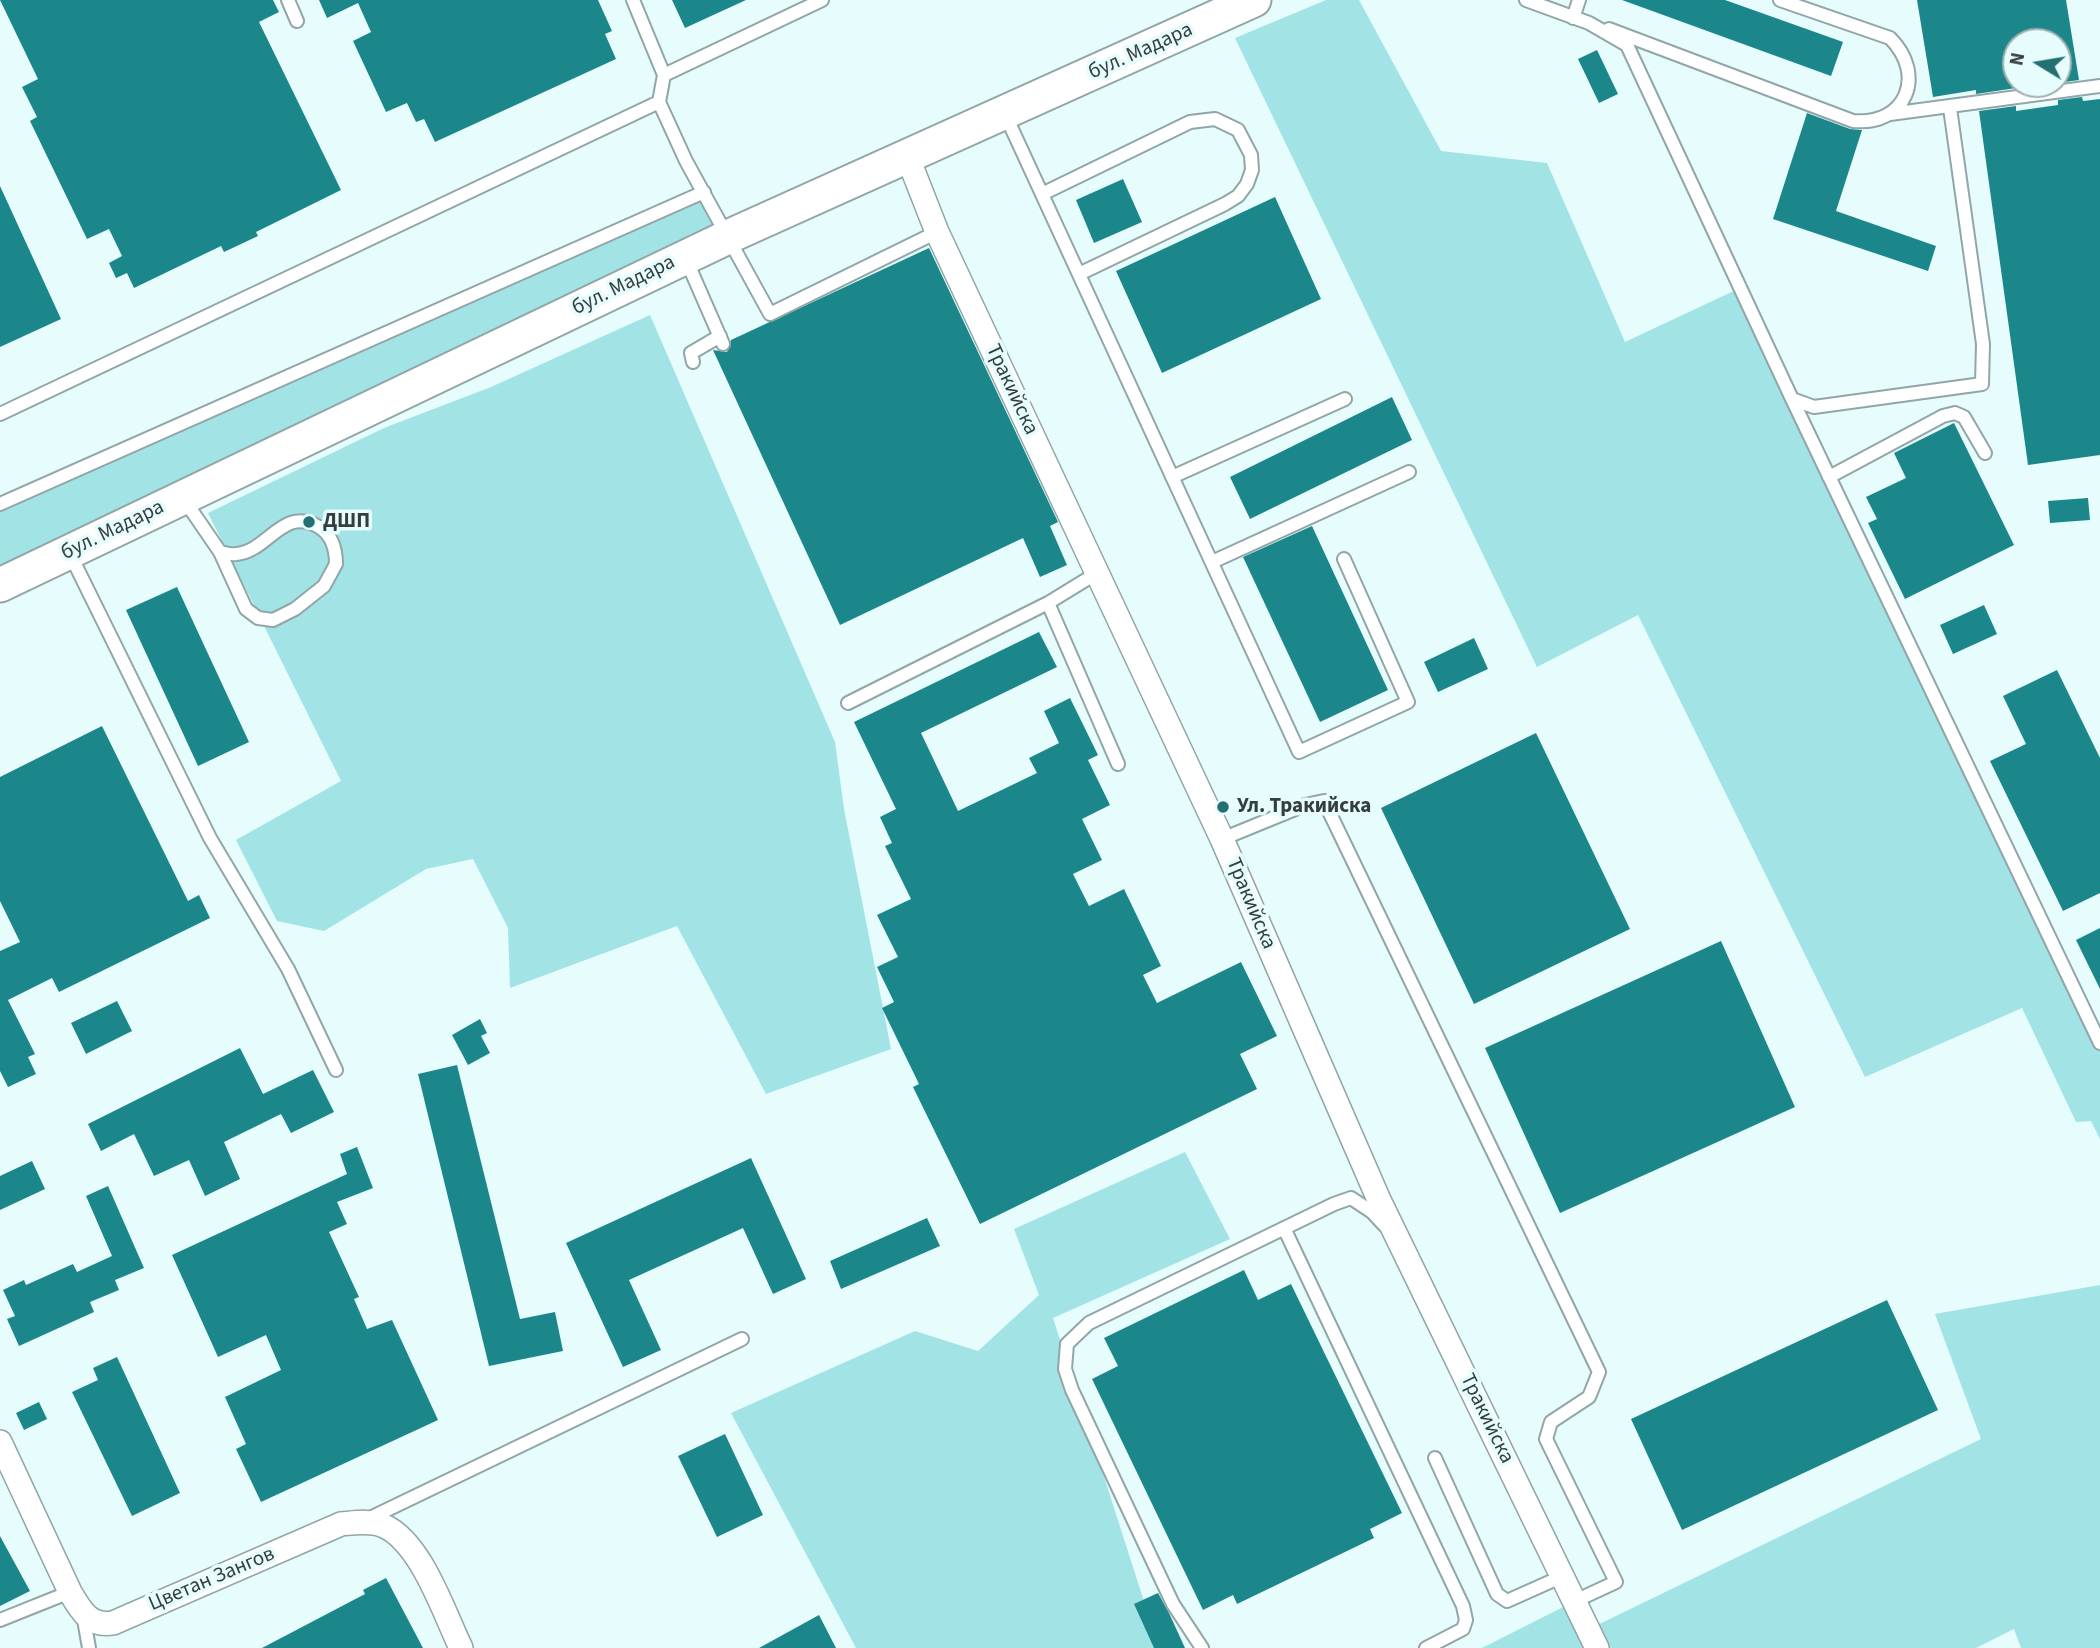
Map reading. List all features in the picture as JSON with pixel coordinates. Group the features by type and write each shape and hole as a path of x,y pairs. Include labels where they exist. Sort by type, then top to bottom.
{"main road":[{"name":"бул. Мадара","path":"0,585 685,257 1254,0"}],"street":[{"name":"Тракийска","path":"908,158 937,232 1222,839 1332,1097 1399,1242 1597,1648"},
{"path":"0,1442 69,1591 83,1614"},
{"name":"Цветан Зангов","path":"83,1614 99,1623 113,1623 341,1524 363,1522"},
{"path":"363,1522 382,1525 402,1537 414,1552 461,1648"}],"lane":[{"path":"288,0 297,21"},
{"path":"633,0 664,75 659,102 771,314 937,232"},
{"path":"664,75 822,0"},
{"path":"1527,0 1573,18 1638,38 1853,121 1877,120 1891,114 2100,86"},
{"path":"1573,18 1579,0"},
{"path":"1780,0 1876,32 1890,38 1900,48 1909,67 1909,86 1901,103 1891,114"},
{"path":"1589,23 1627,45 1792,399 2100,1044"},
{"path":"0,414 659,102"},
{"path":"1792,399 1814,407 1982,384 1983,344 1950,108"},
{"path":"1005,114 1299,752 1408,702 1344,559"},
{"path":"1042,194 1190,122 1215,119 1227,123 1246,140 1252,170 1247,184 1238,196 1079,274"},
{"path":"0,504 705,192"},
{"path":"685,257 721,340 691,353 693,362"},
{"path":"1172,477 1345,399"},
{"path":"1829,477 1943,416 1955,413 1964,417 1984,453"},
{"path":"1212,562 1409,472"},
{"path":"183,497 220,552 246,609 265,621 280,618 314,594 332,576 336,564 330,537 315,525 300,521 282,526 256,546 237,555 220,552"},
{"path":"69,552 210,838 288,969 336,1070"},
{"path":"848,704 1048,603 1097,573"},
{"path":"1048,603 1118,764"},
{"path":"1222,839 1324,801 1599,1372 1589,1397 1551,1422 1546,1439 1616,1582 1575,1601"},
{"path":"1202,1648 1173,1604 1072,1390 1065,1368 1067,1344 1089,1323 1351,1198 1372,1212 1399,1242"},
{"path":"1284,1228 1463,1606 1466,1620 1462,1629 1426,1648"},
{"path":"363,1522 742,1339"},
{"path":"1435,1458 1497,1594 1507,1601 1563,1576"},
{"path":"0,1619 69,1591"},
{"path":"83,1614 89,1648"}],"shaded area":[{"path":"1326,0 1359,0 1441,151 1547,163 1625,342 1740,288 2100,1043 2100,1139 2091,1121 2076,1122 2022,1008 1865,1077 1638,615 1537,667 1235,38"},
{"path":"704,192 728,237 0,585 0,504"},
{"path":"650,315 835,742 844,809 891,1049 766,1094 677,926 510,988 508,928 473,859 426,869 324,931 277,921 236,840 341,781 208,513 384,428 491,387"},
{"path":"1185,1152 1230,1239 1053,1318 1159,1648 856,1648 731,1413 915,1331 978,1351 1039,1295 1014,1229"},
{"path":"2100,1285 2100,1648 2021,1648 2014,1629 1976,1648 1482,1648 1575,1601 1589,1629 1981,1439 1935,1314"}],"building":[{"path":"0,0 273,0 279,12 259,22 341,190 256,232 258,236 224,252 221,246 134,288 127,273 116,278 109,263 122,256 109,229 87,239 30,121 37,117 22,87 38,79"},
{"path":"319,0 598,0 612,31 605,34 616,59 435,142 424,119 416,122 407,103 386,112 353,41 371,32 358,3 327,18"},
{"path":"672,0 746,0 685,28"},
{"path":"1622,0 1725,0 1843,42 1831,76"},
{"path":"1917,0 2066,0 2071,28 2002,28 2002,90 1976,94 1976,90 1933,97"},
{"path":"2072,37 2079,80 2072,81"},
{"path":"1597,50 1618,94 1599,103 1578,59"},
{"path":"2082,97 2083,101 2100,99 2100,455 2028,465 1979,111 2016,106 2016,111 2058,105 2058,100"},
{"path":"1807,113 1850,129 1862,130 1836,211 1936,246 1928,271 1773,219"},
{"path":"1123,179 1142,222 1094,243 1076,200"},
{"path":"0,186 61,319 0,347"},
{"path":"1275,197 1321,299 1162,373 1116,271"},
{"path":"929,248 1058,522 1050,526 1067,565 1040,577 1023,538 840,625 713,350 727,352 731,340"},
{"path":"1392,397 1412,440 1250,519 1230,477"},
{"path":"1954,423 2014,545 1905,599 1868,523 1877,519 1866,497 1906,478 1894,453"},
{"path":"2088,498 2090,520 2050,523 2048,501"},
{"path":"1312,526 1388,690 1320,722 1243,557"},
{"path":"177,587 249,742 198,766 126,610"},
{"path":"1984,605 1997,634 1953,654 1940,625"},
{"path":"1039,632 1057,667 921,733 958,811 1037,773 1029,758 1059,743 1044,711 1070,698 1098,755 1088,760 1110,805 1082,819 1102,860 1073,874 1089,906 1124,889 1161,966 1143,975 1157,1003 1241,962 1277,1036 1240,1054 1257,1089 980,1224 913,1087 919,1084 882,1008 894,1002 877,967 898,957 877,915 911,899 885,846 892,843 880,817 896,809 854,722"},
{"path":"1474,638 1488,669 1438,692 1424,662"},
{"path":"2057,670 2100,758 2100,893 2063,911 1990,761 2026,744 2003,696"},
{"path":"102,726 188,901 199,895 210,918 59,992 52,978 8,1000 35,1054 28,1057 36,1074 8,1087 0,1071 0,951 20,942 0,901 0,777"},
{"path":"1536,733 1630,929 1474,1004 1381,808"},
{"path":"2100,928 2100,989 2076,940"},
{"path":"1721,941 1795,1107 1560,1213 1485,1048"},
{"path":"117,1001 132,1031 86,1054 71,1023"},
{"path":"480,1019 487,1033 481,1036 490,1053 468,1065 452,1035"},
{"path":"240,1048 263,1094 313,1070 334,1112 291,1133 281,1114 224,1142 240,1179 205,1196 189,1160 154,1176 134,1134 101,1151 88,1124"},
{"path":"457,1065 520,1319 555,1312 563,1351 489,1366 418,1074"},
{"path":"357,1147 373,1188 337,1202 347,1224 329,1232 359,1297 354,1299 367,1329 392,1320 438,1420 261,1502 236,1449 246,1444 225,1397 281,1370 266,1335 218,1357 172,1255 347,1174 340,1154"},
{"path":"751,1158 806,1279 773,1294 743,1228 629,1280 661,1350 623,1367 566,1243"},
{"path":"32,1161 45,1189 0,1210 0,1176"},
{"path":"108,1186 144,1268 115,1280 119,1290 90,1302 94,1312 19,1346 7,1319 15,1316 3,1290 24,1280 26,1285 73,1264 77,1272 112,1256 86,1196"},
{"path":"927,1218 940,1246 841,1289 830,1261"},
{"path":"1244,1270 1258,1300 1291,1284 1402,1513 1370,1529 1374,1538 1237,1604 1233,1595 1203,1610 1092,1379 1118,1366 1104,1338"},
{"path":"1887,1300 1938,1410 1682,1530 1631,1419"},
{"path":"117,1357 180,1493 132,1516 72,1392 98,1380 93,1368"},
{"path":"39,1402 47,1419 24,1430 16,1413"},
{"path":"725,1434 763,1515 717,1537 678,1456"},
{"path":"0,1536 30,1591 0,1606"},
{"path":"386,1578 423,1648 262,1648 365,1594 363,1590"},
{"path":"1158,1593 1185,1648 1154,1648 1134,1604"},
{"path":"819,1615 836,1648 759,1648"}],"place":[{"name":"ДШП","path":"309,522"},
{"name":"Ул. Тракийска","path":"1223,807"}]}
